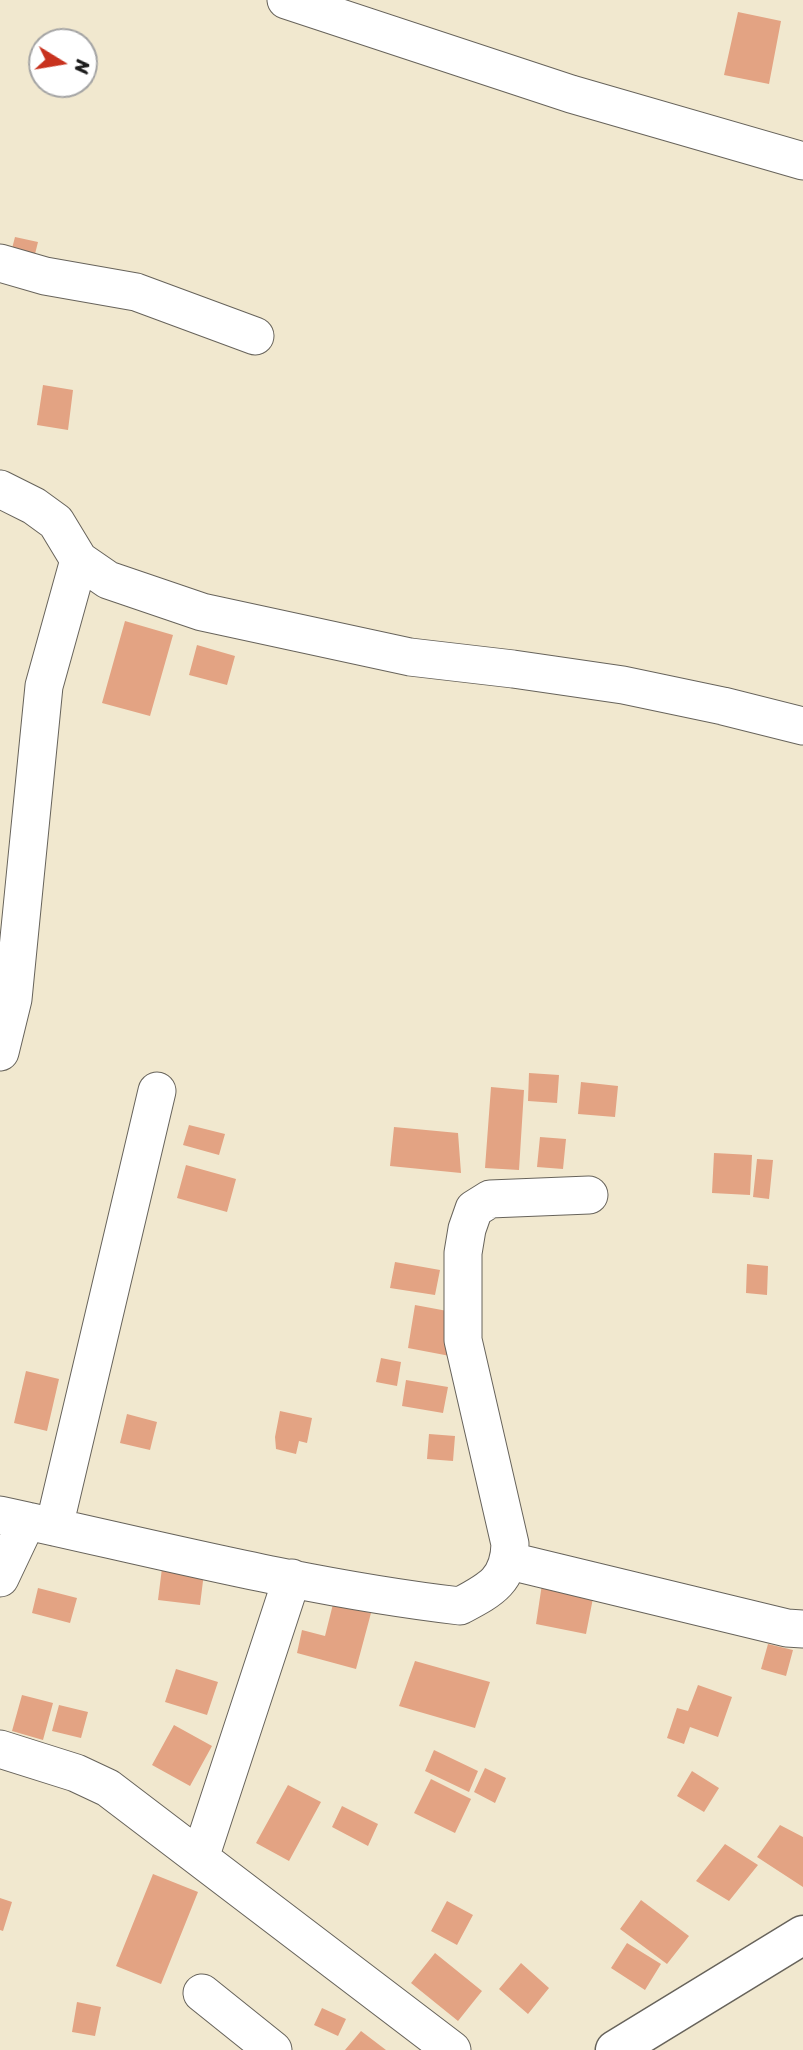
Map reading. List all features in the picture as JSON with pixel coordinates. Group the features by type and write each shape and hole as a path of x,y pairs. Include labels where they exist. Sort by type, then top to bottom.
{"street":[{"path":"286,0 571,94 803,161"},
{"path":"0,263 45,276 136,292 255,336"},
{"path":"0,489 34,506 56,522 79,560 108,580 202,612 410,657 624,685 803,726"},
{"path":"0,1052 13,999 44,686 79,560"},
{"path":"0,1578 27,1521 157,1091"},
{"path":"27,1521 132,1546 292,1578 400,1599 460,1606 499,1581 510,1562 510,1544 463,1340 463,1253 467,1229 474,1209 490,1199 589,1195"},
{"path":"510,1562 787,1628 803,1629"},
{"path":"200,1858 292,1578"},
{"path":"0,1749 76,1773 108,1788 452,2050"},
{"path":"615,2050 803,1935"},
{"path":"202,1993 273,2050"}],"building":[{"path":"738,12 781,21 769,84 724,75"},
{"path":"15,237 38,242 32,266 9,260"},
{"path":"43,385 73,390 68,430 37,425"},
{"path":"125,621 173,635 150,716 102,703"},
{"path":"197,645 235,656 227,685 189,675"},
{"path":"529,1073 559,1075 557,1103 528,1101"},
{"path":"581,1082 618,1086 615,1117 578,1114"},
{"path":"491,1087 524,1090 519,1170 485,1168"},
{"path":"189,1125 225,1134 219,1155 183,1145"},
{"path":"394,1127 458,1133 461,1173 390,1166"},
{"path":"540,1137 566,1139 563,1169 537,1167"},
{"path":"714,1153 752,1155 750,1195 712,1193"},
{"path":"757,1159 773,1160 769,1199 753,1197"},
{"path":"186,1165 236,1179 227,1212 177,1198"},
{"path":"395,1262 440,1270 435,1295 390,1288"},
{"path":"747,1264 768,1266 767,1295 746,1293"},
{"path":"415,1305 458,1313 450,1356 408,1348"},
{"path":"381,1358 401,1362 397,1386 376,1382"},
{"path":"26,1371 59,1379 47,1431 14,1423"},
{"path":"406,1380 448,1387 443,1413 402,1406"},
{"path":"280,1411 312,1418 307,1443 299,1441 296,1454 276,1449 275,1437"},
{"path":"127,1414 157,1422 150,1450 120,1443"},
{"path":"429,1434 455,1436 453,1461 427,1459"},
{"path":"162,1568 204,1573 200,1605 158,1600"},
{"path":"542,1584 594,1593 586,1634 536,1624"},
{"path":"38,1588 77,1598 70,1623 32,1613"},
{"path":"333,1604 371,1613 356,1669 297,1653 302,1630 325,1636"},
{"path":"768,1644 793,1650 786,1676 761,1669"},
{"path":"415,1661 490,1682 475,1728 399,1706"},
{"path":"176,1669 218,1682 207,1715 165,1702"},
{"path":"698,1685 732,1697 718,1737 690,1727 684,1744 667,1738 677,1708 688,1711"},
{"path":"22,1695 53,1703 43,1740 12,1731"},
{"path":"59,1705 88,1712 81,1738 52,1731"},
{"path":"174,1725 212,1746 190,1786 152,1765"},
{"path":"434,1750 478,1771 469,1792 425,1771"},
{"path":"485,1768 506,1778 495,1803 474,1792"},
{"path":"692,1771 719,1788 704,1812 677,1796"},
{"path":"431,1779 471,1799 455,1833 414,1813"},
{"path":"288,1785 321,1802 289,1861 256,1843"},
{"path":"342,1806 378,1824 368,1846 332,1827"},
{"path":"780,1825 803,1837 803,1887 757,1857"},
{"path":"725,1844 758,1865 729,1901 696,1881"},
{"path":"153,1874 198,1892 161,1984 116,1966"},
{"path":"0,1898 12,1902 3,1931 0,1930"},
{"path":"641,1900 689,1936 667,1964 620,1929"},
{"path":"447,1901 473,1915 457,1945 431,1931"},
{"path":"627,1943 661,1964 645,1990 611,1968"},
{"path":"435,1953 482,1991 458,2021 411,1983"},
{"path":"521,1963 549,1988 528,2014 499,1989"},
{"path":"77,2002 101,2007 95,2036 72,2032"},
{"path":"322,2008 346,2019 338,2036 314,2025"},
{"path":"361,2031 386,2050 345,2050"}]}
